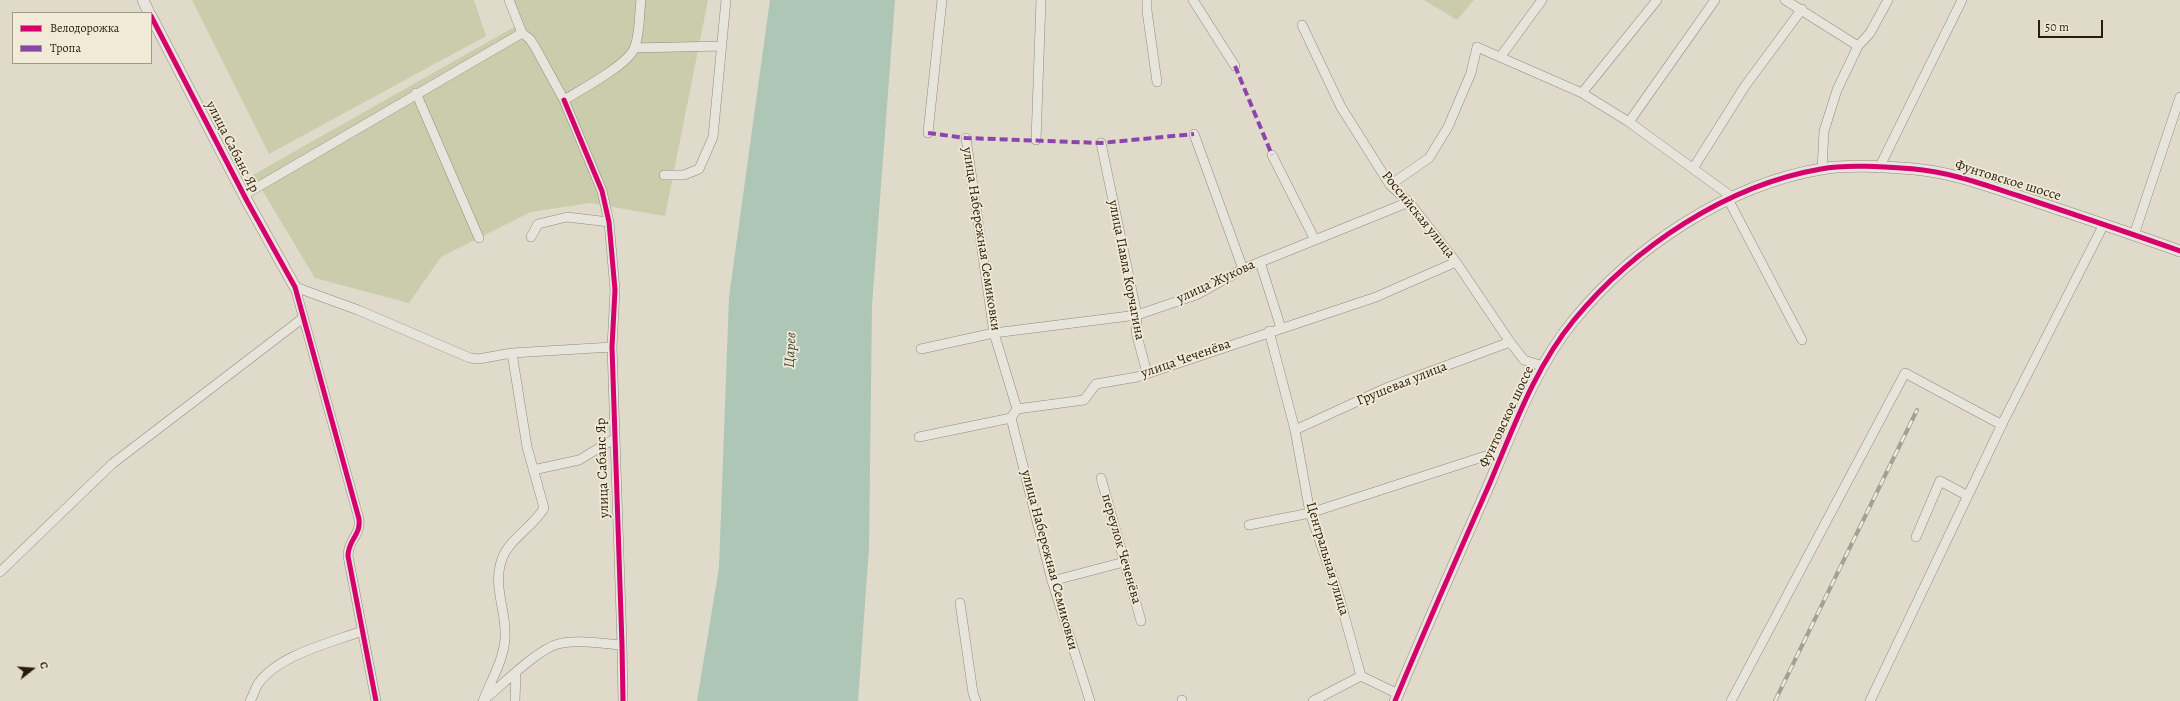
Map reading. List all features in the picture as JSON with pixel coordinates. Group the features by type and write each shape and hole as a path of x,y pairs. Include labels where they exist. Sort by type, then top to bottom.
{"street":[{"path":"143,0 149,12"},
{"name":"улица Сабанс Яр","path":"508,0 522,33 530,39 564,100 602,191 609,222 615,290 612,347 623,701"},
{"path":"564,100 619,65 630,55 634,48 641,0"},
{"path":"664,175 684,175 699,169 713,137 726,0"},
{"path":"928,133 942,0"},
{"path":"1036,140 1042,0"},
{"path":"1147,0 1147,11 1157,82"},
{"path":"1193,0 1235,66"},
{"path":"1501,56 1542,0"},
{"path":"1582,93 1657,0"},
{"path":"1630,122 1715,0"},
{"path":"1785,0 1802,9 1858,46"},
{"path":"1822,169 1824,130 1837,90 1858,46 1870,33 1888,0"},
{"path":"1879,168 1962,0"},
{"path":"1694,167 1745,86 1802,9"},
{"name":"улица Сабанс Яр","path":"152,18 244,195 295,287"},
{"name":"Российская улица","path":"1302,25 1341,107 1390,185 1409,202 1456,262 1510,342 1524,360 1543,366"},
{"path":"244,195 416,93 522,33"},
{"path":"634,48 722,46"},
{"path":"1390,185 1429,158 1448,127 1471,73 1476,47 1501,56 1582,93 1630,122 1694,167 1730,198 1802,340"},
{"path":"416,93 479,238"},
{"path":"2134,234 2180,97"},
{"path":"1194,134 1243,269"},
{"name":"улица Набережная Семиковки","path":"966,138 994,333 1017,409"},
{"name":"улица Павла Корчагина","path":"1101,143 1137,315 1136,332 1147,373"},
{"path":"1272,156 1315,240"},
{"name":"Фунтовское шоссе","path":"1396,698 1504,450 1543,366 1572,321 1620,270 1660,240 1730,198 1765,182 1822,169 1855,166 1915,169 1970,180 2134,234 2180,251"},
{"name":"улица Жукова","path":"921,350 994,333 1137,315 1196,295 1243,269 1409,202"},
{"path":"531,237 538,224 567,217 609,222"},
{"path":"1870,701 2002,425 2104,224"},
{"path":"1260,262 1280,328"},
{"name":"улица Чеченёва","path":"1017,409 1084,400 1096,384 1147,373 1269,331 1376,297 1456,262"},
{"path":"295,287 360,519 360,528 348,548 376,701"},
{"path":"295,287 358,310 461,356 478,359 512,353 612,347"},
{"path":"0,572 112,464 303,318"},
{"name":"Центральная улица","path":"1269,331 1295,430 1310,513 1338,593 1361,676"},
{"name":"Грушевая улица","path":"1295,430 1386,388 1510,342"},
{"path":"483,701 504,647 505,629 498,587 498,572 502,558 508,547 544,508 527,447 512,353"},
{"path":"1731,701 1905,373 2002,425"},
{"path":"919,437 1012,418 1017,409"},
{"name":"улица Набережная Семиковки","path":"1012,418 1052,581 1090,701"},
{"path":"533,470 579,460 614,439"},
{"path":"1249,525 1310,513 1504,450"},
{"name":"переулок Чеченёва","path":"1101,478 1141,620"},
{"path":"1916,536 1940,481 1968,496"},
{"path":"1052,581 1124,562"},
{"path":"960,603 973,693 976,701"},
{"path":"250,701 258,684 271,671 288,659 362,631"},
{"path":"483,701 516,672 556,644 569,642 622,645"},
{"path":"515,701 516,672"},
{"path":"1313,701 1361,676 1396,698"}],"shaded area":[{"path":"192,0 474,0 486,36 269,154"},
{"path":"507,0 708,0 665,216 590,203 531,212 441,257 409,303 315,278 253,175 516,26"},
{"path":"1424,0 1474,0 1457,20"}],"water":[{"name":"Царев","path":"770,0 895,0 872,305 869,547 858,701 697,701 719,568 729,297"}],"railway":[{"path":"1775,701 1917,410"}],"marked path":[{"path":"1235,66 1272,155"},
{"path":"928,133 966,138 1101,143 1194,134"}],"cycle path":[{"path":"152,18 247,201 295,287 359,519 358,530 350,545 348,556 376,701"},
{"path":"564,100 602,191 609,222 615,290 612,347 623,701"},
{"path":"1395,701 1516,421 1536,378 1560,338 1598,293 1625,268 1654,244 1685,223 1717,205 1751,189 1786,177 1831,167 1891,167 1941,173 1967,180 2080,216 2180,251"}]}
